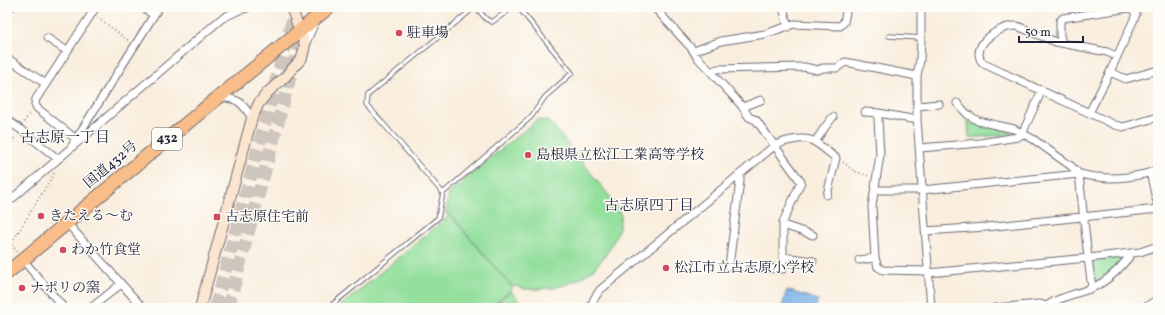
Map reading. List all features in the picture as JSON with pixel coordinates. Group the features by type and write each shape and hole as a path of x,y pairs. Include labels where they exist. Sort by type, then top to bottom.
{"highway":[{"name":"国道432号","path":"7,273 154,150 300,32 318,12 329,7"}],"street":[{"path":"142,7 154,15"},
{"path":"68,151 159,7"},
{"path":"7,203 221,19 237,11 250,7"},
{"path":"291,7 305,45"},
{"path":"783,7 788,27"},
{"path":"694,51 721,42 765,34 799,24 840,26 844,22 847,7"},
{"path":"921,7 917,119 931,308"},
{"path":"658,8 711,72 743,107 749,117 756,120 801,182 783,222 783,269 729,266 740,174"},
{"path":"1062,43 1060,21 1063,18 1128,8 1134,11 1135,17 1110,72 1089,113"},
{"path":"76,139 35,105 36,99 93,9"},
{"path":"200,308 252,118 259,103 268,92 283,80 302,58 305,45 318,12"},
{"path":"1116,56 1107,52 1062,43 1017,26 1006,28 987,37 982,43 979,54 982,62 1115,125 1123,127 1158,117"},
{"path":"47,38 67,51"},
{"path":"7,58 46,84"},
{"path":"711,72 717,69 786,66 804,67 818,70 823,68 837,68 845,62 918,76"},
{"path":"1110,72 1126,79 1158,70"},
{"path":"920,148 980,143 1014,138 1022,134 1042,90"},
{"path":"219,97 232,98 241,103 252,118"},
{"path":"743,107 761,100"},
{"path":"917,106 939,104"},
{"path":"957,104 967,114 978,121 1014,129 1033,139 1080,174 1092,288"},
{"path":"865,112 917,119"},
{"path":"879,113 880,155 872,206 875,258 877,265 881,269 928,272 1132,254 1158,246"},
{"path":"815,142 825,126 833,117"},
{"path":"7,120 58,159"},
{"path":"590,308 600,290 774,146 780,143 800,139 812,140 836,158 827,195"},
{"path":"874,190 922,190 1080,174 1099,178 1117,178 1158,170"},
{"path":"925,231 986,227 1158,208 1150,172"},
{"path":"67,223 143,308"},
{"path":"783,225 813,235"},
{"path":"994,308 1040,304 1045,307 1053,302 1102,283 1124,264 1132,254"},
{"path":"783,258 814,261"},
{"path":"858,260 875,258"},
{"path":"23,260 64,308"},
{"path":"91,308 121,284"},
{"path":"133,308 134,299"},
{"path":"1144,308 1158,300"}],"lane":[{"path":"328,308 438,218 443,193 531,117 545,97 572,73 518,7 512,8 492,22 486,19 475,7 368,95 367,105 443,193"},
{"path":"889,36 921,38"}],"path":[{"path":"7,15 18,7"},
{"path":"93,9 135,45"},
{"path":"836,158 839,158 854,171 872,176"},
{"path":"11,244 56,171"},
{"path":"7,240 23,260"}],"green space":[{"path":"968,119 975,124 1012,131 1011,134 969,138"},
{"path":"537,120 549,121 611,198 621,215 619,228 612,245 595,268 581,278 568,284 554,288 525,289 510,285 450,214 446,215 449,192"},
{"path":"450,215 513,288 489,308 339,307"},
{"path":"1120,257 1122,261 1099,281 1095,279 1092,265 1095,260"},
{"path":"511,291 525,308 491,308"}],"water":[{"path":"787,290 818,300 815,308 788,308 782,306"}],"tunnel":[{"path":"215,308 296,7"},
{"path":"228,308 309,7"}],"place":[{"name":"駐車場","path":"399,33"},
{"name":"島根県立松江工業高等学校","path":"528,155"},
{"name":"きたえる～む","path":"41,216"},
{"name":"古志原住宅前","path":"217,217"},
{"name":"わか竹食堂","path":"63,250"},
{"name":"松江市立古志原小学校","path":"666,268"},
{"name":"ナポリの窯","path":"22,288"}],"district":[{"name":"古志原一丁目","path":"65,138"},
{"name":"古志原四丁目","path":"649,206"}]}
